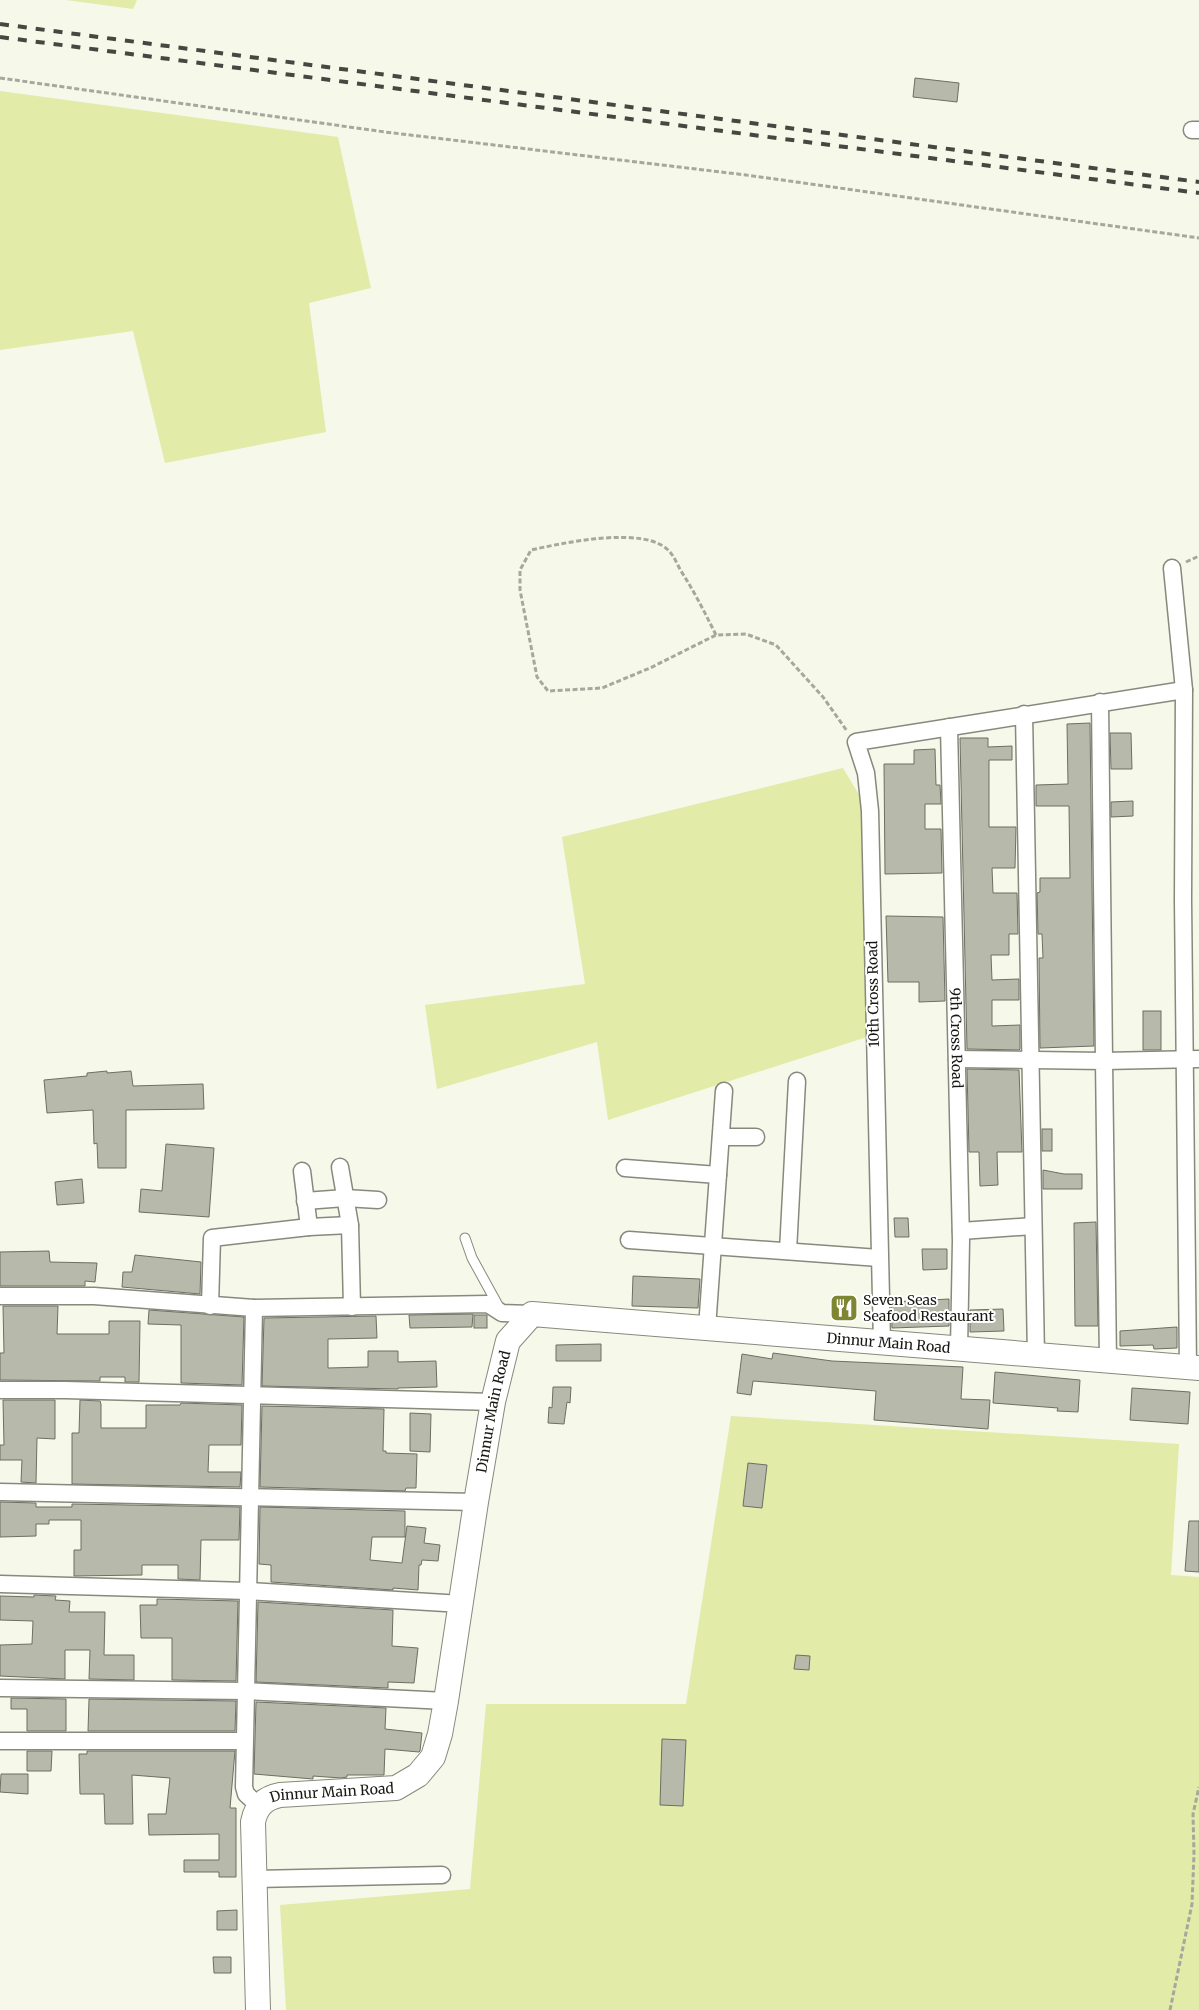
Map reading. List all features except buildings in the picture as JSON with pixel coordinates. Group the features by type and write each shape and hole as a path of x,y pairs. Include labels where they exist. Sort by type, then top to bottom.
{"street":[{"path":"1172,568 1184,690 1192,1059 1194,1368"},
{"path":"856,742 1184,690"},
{"path":"1100,702 1108,1361"},
{"path":"1024,714 1036,1356"},
{"name":"9th Cross Road","path":"949,727 961,1231 959,1349"},
{"name":"10th Cross Road","path":"856,742 866,773 870,811 882,1343"},
{"path":"957,1059 1104,1061 1192,1059"},
{"path":"788,1251 797,1081"},
{"path":"707,1328 724,1091"},
{"path":"721,1137 756,1137"},
{"path":"340,1167 350,1225 352,1307"},
{"path":"624,1168 718,1175"},
{"path":"302,1171 309,1228"},
{"path":"305,1201 345,1198 378,1200"},
{"path":"210,1306 212,1238 350,1225"},
{"path":"961,1231 1033,1226"},
{"path":"629,1240 879,1258"},
{"path":"0,1296 94,1296 254,1308 488,1304 502,1313 532,1314"},
{"path":"254,1308 244,1786 246,1794 259,1806"},
{"name":"Dinnur Main Road","path":"258,2010 254,1813 259,1806 273,1796 396,1788 408,1783 418,1775 433,1757 439,1740 446,1701 493,1402 508,1341 532,1314 1194,1368"},
{"path":"0,1390 493,1402"},
{"path":"0,1492 476,1502"},
{"path":"0,1584 248,1591 462,1604"},
{"path":"0,1688 246,1691 446,1701"},
{"path":"0,1741 244,1741"},
{"path":"254,1879 442,1875"}],"lane":[{"path":"465,1238 472,1258 502,1313"}],"path":[{"path":"0,78 385,132 746,174 1199,238"},
{"path":"716,634 690,584 668,550 646,539 619,537 553,545 531,550 520,570 520,590 537,677 548,691 602,688 650,668 716,634 746,634 776,645 822,698 856,742"},
{"path":"1170,2010 1192,1904 1193,1814 1199,1787"}],"green space":[{"path":"66,0 137,0 133,9"},
{"path":"0,91 338,137 371,288 309,303 326,432 165,463 133,331 0,350"},
{"path":"843,768 861,798 867,1037 608,1120 597,1042 437,1089 425,1005 585,984 562,837"},
{"path":"731,1416 1179,1444 1171,1575 1199,1577 1199,2010 286,2010 280,1905 470,1889 486,1704 686,1704"}],"railway":[{"path":"0,24 1199,182"},
{"path":"0,37 1199,193"}],"place":[{"name":"Seven Seas Seafood Restaurant","path":"844,1308"}]}
